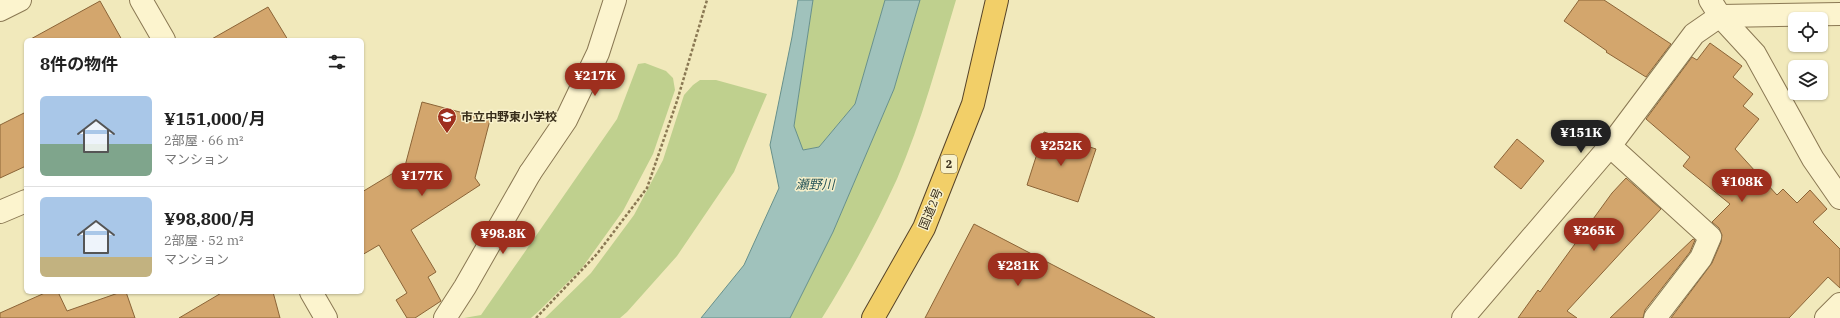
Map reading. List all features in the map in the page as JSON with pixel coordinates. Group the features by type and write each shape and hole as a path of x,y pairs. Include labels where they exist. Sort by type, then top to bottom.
{"highway":[{"name":"国道2号","path":"873,318 924,228 959,140 973,104 997,0"}],"street":[{"path":"0,10 20,0"},
{"path":"141,0 163,38"},
{"path":"445,318 465,287 530,172 566,120 598,53 615,0"},
{"path":"1715,8 1840,14"},
{"path":"1463,318 1610,146 1715,8"},
{"path":"1715,8 1756,54 1813,159 1840,198"},
{"path":"1610,146 1710,237 1701,258 1655,318"},
{"path":"0,212 24,202"},
{"path":"312,294 326,318"},
{"path":"1826,318 1840,304"}],"path":[{"path":"536,318 597,254 647,188 677,101 707,0"}],"green space":[{"path":"813,0 885,0 855,104 819,147 802,150 794,126"},
{"path":"920,0 956,0 929,90 906,157 889,197 871,232 822,318 790,318 833,232 894,89"},
{"path":"645,63 666,71 673,78 675,90 653,154 623,211 582,268 531,318 464,318 481,315 617,119 638,64"},
{"path":"700,80 716,80 767,94 734,172 677,256 620,318 545,318 591,273 634,215 663,160 684,95"}],"water":[{"name":"瀬野川","path":"798,0 813,0 794,126 803,150 819,147 855,104 885,0 920,0 894,89 833,232 790,318 701,318 744,265 779,188 770,145"}],"building":[{"path":"1579,0 1604,0 1671,44 1646,77 1606,52 1607,51 1564,21"},
{"path":"100,1 121,38 33,38"},
{"path":"268,7 287,38 214,38"},
{"path":"1710,43 1742,66 1733,77 1753,94 1743,106 1759,119 1735,149 1777,195 1783,189 1797,203 1810,190 1827,209 1813,222 1840,249 1840,288 1828,277 1789,318 1671,318 1712,263 1721,242 1722,235 1719,228 1712,222 1730,204 1683,166 1690,157 1646,119 1692,57 1697,60"},
{"path":"422,102 490,120 475,178 480,185 411,230 436,272 428,277 441,301 415,318 407,318 396,300 407,293 379,245 364,254 364,191 405,166"},
{"path":"24,113 24,167 0,178 0,125"},
{"path":"1044,132 1096,149 1078,202 1027,185"},
{"path":"1517,139 1544,161 1521,189 1494,167"},
{"path":"1626,178 1661,209 1567,311 1577,318 1518,318 1538,290 1540,292 1612,193"},
{"path":"974,224 1155,318 925,318"},
{"path":"1693,239 1695,240 1690,252 1645,310 1643,318 1610,318"},
{"path":"43,294 59,294 67,311 115,294 127,294 135,318 0,318 0,313"},
{"path":"220,294 274,294 280,318 179,318"}],"place":[{"name":"市立中野東小学校","path":"447,134"}]}
